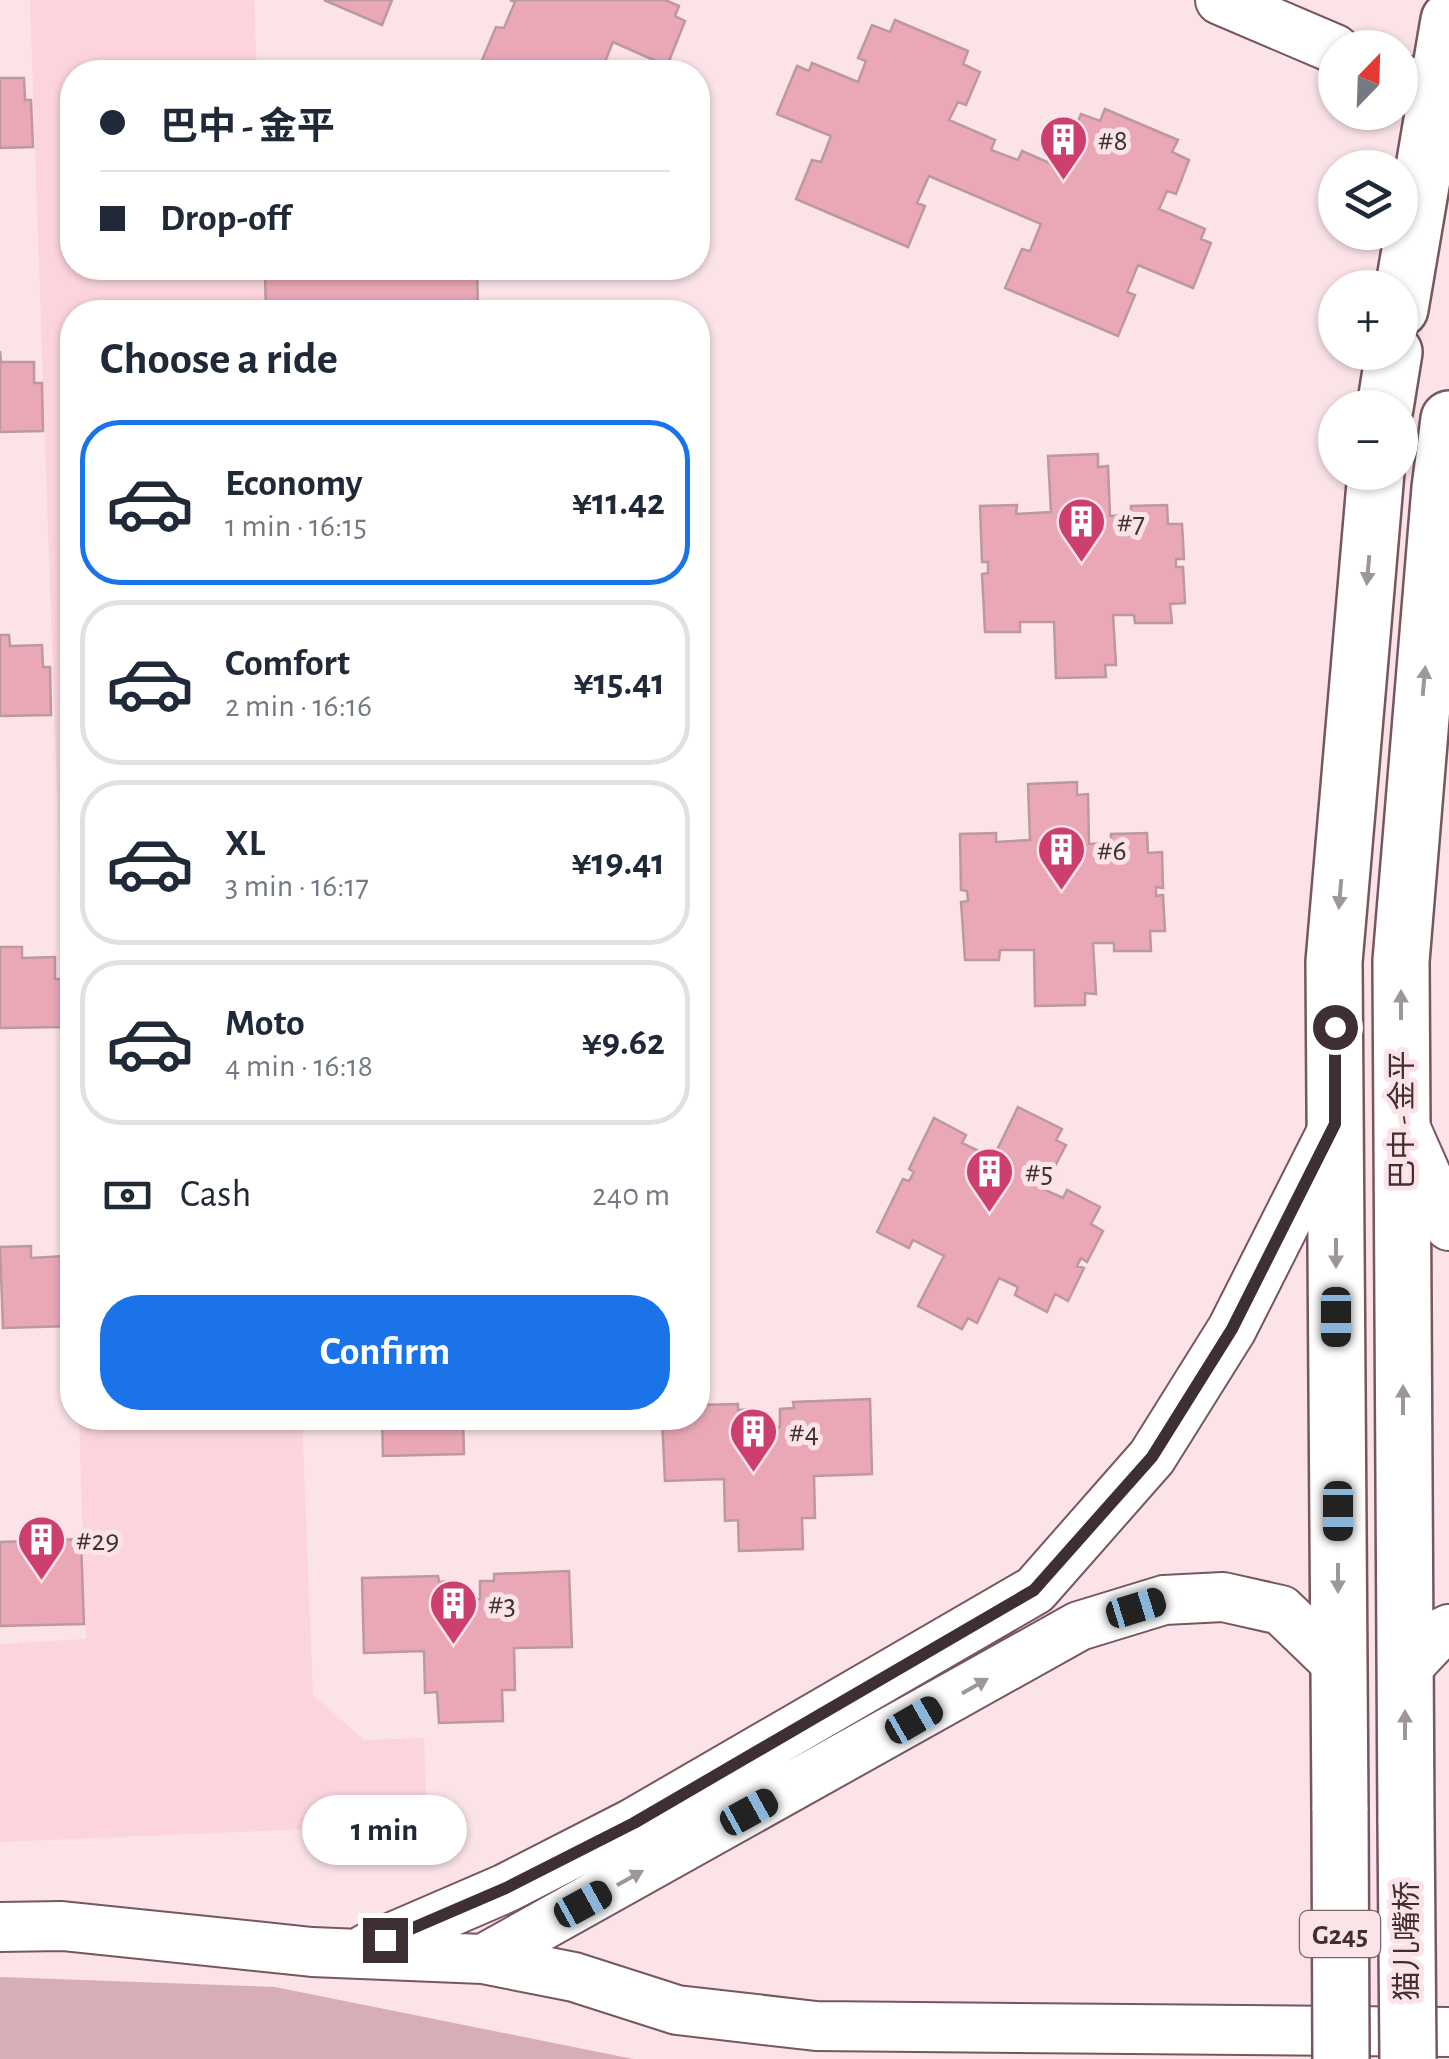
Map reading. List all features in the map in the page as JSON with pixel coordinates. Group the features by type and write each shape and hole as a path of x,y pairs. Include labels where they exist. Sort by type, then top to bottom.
{"highway":[{"path":"1418,83 1449,20"},
{"path":"1403,270 1414,130"},
{"name":"巴中 - 金平","path":"1406,1822 1401,961 1438,507 1449,419"},
{"name":"G245","path":"1340,2059 1334,962 1374,490"},
{"name":"猫儿嘴桥","path":"1406,1822 1408,2059"}],"street":[{"path":"1220,0 1318,42"},
{"path":"1402,1120 1449,1226"},
{"path":"354,1954 506,1888 634,1823 1034,1590 1152,1457 1232,1329 1335,1124"},
{"path":"483,1959 1079,1626 1164,1600 1224,1597 1281,1610 1338,1666"},
{"path":"1405,1670 1438,1634 1449,1629"},
{"path":"0,1927 62,1926 312,1952 483,1959 574,1977 678,2010 816,2026 1449,2032"}],"shaded area":[{"path":"30,0 254,0 256,60 60,60 60,280 264,280 264,300 60,300 60,882"},
{"path":"79,1430 302,1430 313,1695 364,1740 424,1738 427,1824 0,1842 0,1644 86,1639"},
{"path":"0,1977 275,1987 633,2059 0,2059"}],"building":[{"path":"324,0 392,0 382,25"},
{"path":"510,0 665,0 679,6 675,16 685,21 669,60 654,60 613,42 606,60 482,60 496,27 504,28 515,2"},
{"name":"#8","path":"895,20 968,51 963,64 980,72 966,105 958,102 949,120 995,140 991,150 1018,160 1022,151 1068,171 1076,150 1067,147 1081,114 1100,121 1105,109 1178,140 1172,152 1189,160 1176,194 1167,191 1159,209 1205,229 1201,239 1211,243 1193,288 1138,265 1127,292 1135,295 1118,336 1005,288 1022,249 1030,251 1041,224 929,176 917,203 925,206 908,247 796,199 812,160 821,162 831,136 777,114 797,66 809,71 812,63 858,82 866,61 858,58 872,25 890,32"},
{"path":"0,78 24,78 25,100 31,100 33,147 0,148"},
{"path":"265,280 477,280 478,300 266,300"},
{"path":"0,351 1,362 34,362 34,383 42,383 43,431 0,432"},
{"name":"#7","path":"1098,454 1098,467 1108,466 1110,516 1131,515 1131,506 1167,505 1168,524 1182,524 1184,559 1176,559 1176,567 1183,567 1185,603 1170,604 1172,623 1135,623 1134,615 1113,615 1116,665 1105,665 1106,677 1056,678 1054,622 1020,622 1020,632 985,632 982,574 988,573 988,562 982,562 980,506 1017,505 1016,514 1051,512 1048,456"},
{"path":"0,635 9,635 10,646 42,645 43,667 50,667 51,715 0,716"},
{"name":"#6","path":"1077,782 1077,795 1088,794 1089,844 1111,843 1111,834 1147,833 1148,853 1162,852 1163,888 1156,887 1156,896 1163,895 1165,931 1150,931 1151,951 1114,951 1114,943 1093,943 1096,994 1085,993 1085,1005 1035,1006 1034,950 1000,950 999,960 965,960 961,902 968,901 967,891 961,890 960,834 996,833 996,842 1030,840 1028,784"},
{"path":"0,947 22,947 22,958 55,957 55,979 60,979 60,1027 0,1028"},
{"name":"#5","path":"1018,1107 1062,1129 1056,1140 1066,1145 1043,1189 1063,1198 1067,1190 1100,1207 1091,1224 1103,1231 1087,1262 1081,1258 1077,1266 1084,1268 1068,1301 1055,1294 1047,1312 1015,1295 1018,1287 999,1278 977,1323 968,1318 962,1329 918,1306 944,1256 913,1240 909,1248 877,1232 903,1179 909,1181 914,1172 909,1169 934,1118 966,1135 962,1143 993,1158"},
{"path":"31,1246 31,1258 60,1256 60,1326 3,1328 0,1247"},
{"name":"#4","path":"870,1399 872,1474 814,1476 815,1518 802,1518 803,1549 739,1551 738,1520 725,1521 724,1479 665,1481 663,1430 710,1430 710,1405 738,1404 738,1410 753,1409 754,1428 780,1427 780,1409 794,1408 793,1402"},
{"path":"382,1430 463,1430 464,1454 383,1456"},
{"name":"#29","path":"81,1539 84,1624 0,1626 0,1542"},
{"name":"#3","path":"569,1571 572,1647 514,1648 515,1690 502,1690 503,1721 439,1723 437,1692 425,1693 424,1651 364,1653 362,1578 438,1576 439,1582 453,1581 454,1600 480,1599 480,1581 494,1581 494,1574"}],"place":[{"name":"#8","path":"1063,182"},
{"name":"#7","path":"1082,564"},
{"name":"#6","path":"1062,892"},
{"name":"#5","path":"990,1214"},
{"name":"#4","path":"754,1474"},
{"name":"#29","path":"41,1582"},
{"name":"#3","path":"453,1646"}],"route":[{"path":"385,1940 506,1888 634,1823 1034,1590 1152,1457 1232,1329 1335,1124 1335,1027"}]}
